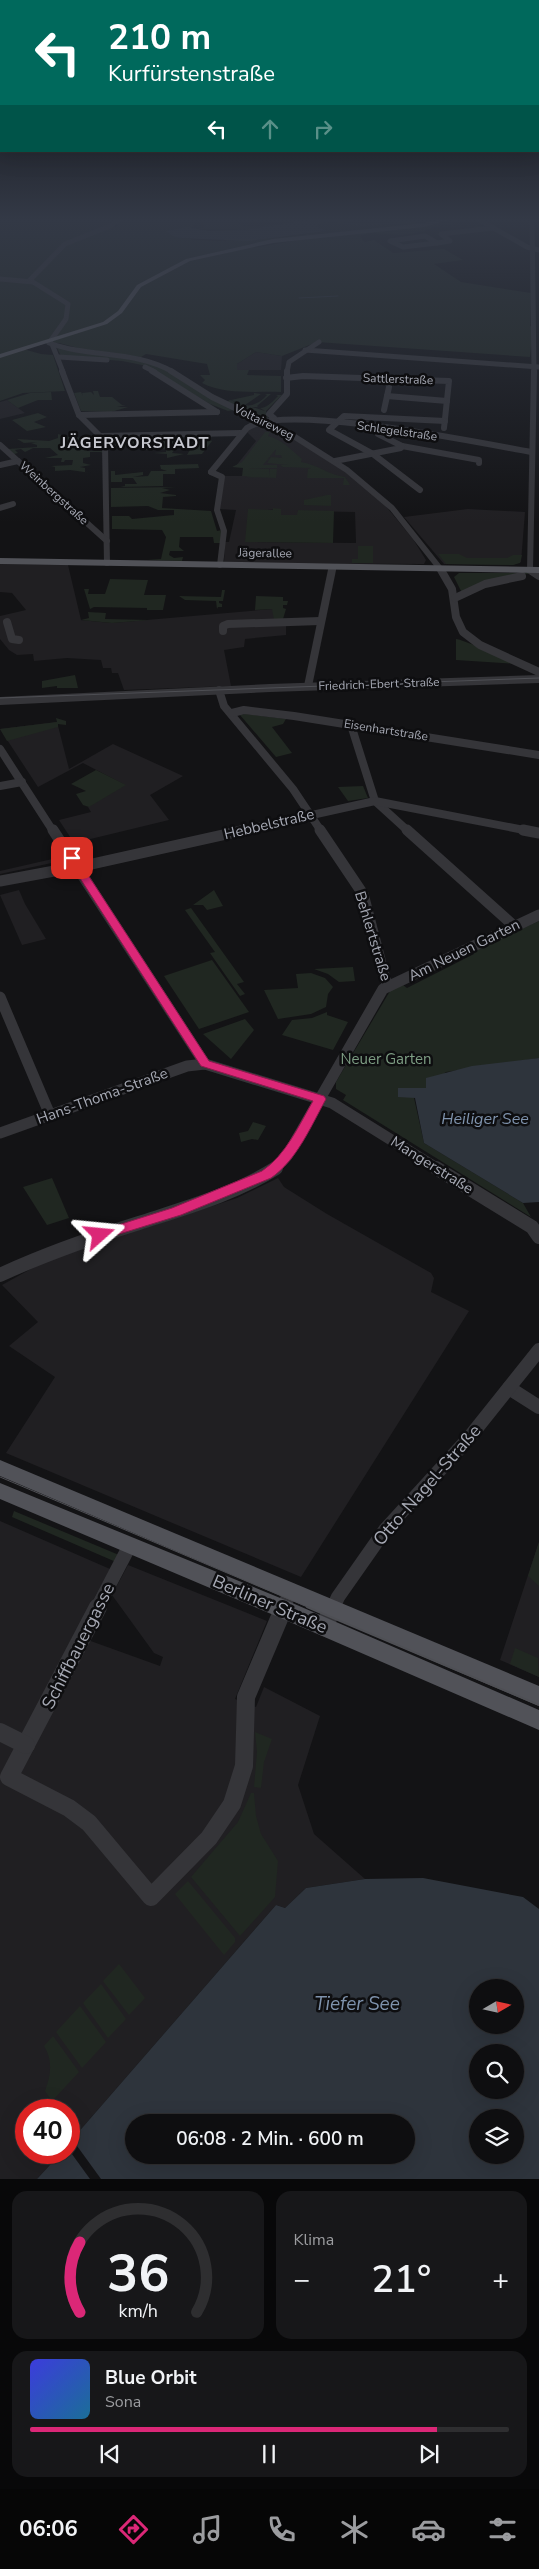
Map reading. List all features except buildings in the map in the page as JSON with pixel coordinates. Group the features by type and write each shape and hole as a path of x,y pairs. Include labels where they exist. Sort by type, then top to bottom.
{"main road":[{"path":"0,356 51,343 110,320"},
{"name":"Jägerallee","path":"0,561 440,569 533,567"},
{"name":"Berliner Straße","path":"0,1468 539,1696"},
{"name":"Berliner Straße","path":"0,1491 283,1609 539,1720"}],"street":[{"path":"64,320 51,343 59,358 79,415 100,436 107,453 107,563"},
{"path":"535,320 536,426 531,452 535,475 533,567 539,576"},
{"path":"57,333 68,337"},
{"path":"274,418 269,414 287,394 286,378 290,362 319,342"},
{"name":"Voltaireweg","path":"51,343 150,362 182,376 210,396 302,441 335,461 373,489 400,518 440,569 452,588 455,617 463,633 485,648 519,660 539,672"},
{"path":"305,350 536,366"},
{"path":"59,358 121,362 145,367 161,375 217,412"},
{"name":"Sattlerstraße","path":"286,378 302,376 449,381 447,401"},
{"path":"384,410 389,387"},
{"path":"387,398 400,401 400,399 447,401 442,438"},
{"path":"79,415 243,412"},
{"path":"420,490 373,454 329,430 344,416 445,421"},
{"name":"Schlegelstraße","path":"241,433 255,422 274,418 337,422 531,452"},
{"path":"382,429 378,434 402,446 479,460 479,463"},
{"path":"100,436 241,433"},
{"path":"220,565 224,530 217,508 222,476 212,472 241,433"},
{"name":"Weinbergstraße","path":"0,445 107,541"},
{"path":"335,461 401,448 402,446"},
{"path":"0,465 18,461"},
{"path":"533,567 539,563"},
{"path":"308,686 333,567"},
{"path":"454,598 485,584 522,576"},
{"path":"3,621 17,624"},
{"path":"3,621 12,639 20,640"},
{"path":"223,631 223,626 228,624 320,622"},
{"name":"Friedrich-Ebert-Straße","path":"0,701 308,686 539,679"},
{"name":"Friedrich-Ebert-Straße","path":"0,696 219,690"},
{"name":"Behlertstraße","path":"0,1275 51,1251 176,1211 266,1174 277,1167 286,1156 320,1099 383,989 389,986 385,979 363,894 312,815 232,713 224,706 219,690"},
{"name":"Eisenhartstraße","path":"232,713 244,710 539,755"},
{"path":"351,725 375,801 513,926"},
{"path":"0,749 205,1064"},
{"path":"0,786 22,782"},
{"name":"Hebbelstraße","path":"0,881 375,801 539,833"},
{"name":"Am Neuen Garten","path":"389,986 539,915"},
{"path":"0,997 50,1115"},
{"name":"Mangerstraße","path":"205,1064 332,1103 532,1227 539,1237"},
{"name":"Hans-Thoma-Straße","path":"0,1133 187,1066 205,1064"},
{"name":"Otto-Nagel-Straße","path":"324,1627 333,1608 385,1530 468,1439 539,1350"},
{"path":"509,1388 539,1407"},
{"name":"Schiffbauergasse","path":"130,1546 9,1777 69,1808 89,1823 151,1897 214,1831 234,1799 244,1764 244,1710 246,1697 291,1590"},
{"path":"0,1732 26,1745"}],"shaded area":[{"path":"256,352 282,356 281,370 237,370 237,364"},
{"path":"7,400 25,413 0,419 0,402"},
{"path":"260,423 275,428 342,469 380,499 413,539 426,560 424,564 224,563 225,542 229,542 236,510 219,509 224,476 245,476 245,467 235,467 256,441 246,431","holes":["281,509 281,515 298,515 298,511 355,512 356,543 245,542 268,510"]},
{"path":"468,509 525,512 521,562 513,565 444,564 404,517"},
{"path":"0,564 68,565 81,620 112,623 272,609 286,623 286,635 245,639 244,647 224,650 231,686 124,690 118,673 112,673 111,668 103,668 101,660 67,658 34,661 33,654 17,655 9,650 0,639 0,616 26,610 12,593 0,592"},
{"path":"57,722 69,769 113,744 183,776 150,795 169,820 74,843 59,820 91,812 88,807 125,785 83,763 38,787 0,729"},
{"path":"61,857 61,861 0,874 0,871"},
{"path":"19,890 25,904 46,939 22,945 0,895"},
{"path":"278,1178 284,1187 327,1214 431,1273 434,1278 431,1292 469,1311 301,1577 6,1453 55,1377 9,1346 38,1322 2,1285 47,1260 237,1198"},
{"path":"0,1521 110,1569 74,1635 160,1666 163,1657 154,1653 112,1595 128,1565 267,1621 235,1699 256,1707 264,1687 320,1716 298,1785 314,1834 365,1879 306,1888 285,1908 276,1905 80,2130 80,2099 15,2099 15,2164 51,2164 37,2179 0,2179"},
{"path":"539,1542 539,1677 500,1660"}],"green space":[{"path":"0,320 530,320 530,326 533,327 530,357 317,342 282,356 256,352 237,364 237,370 249,370 247,375 281,376 281,392 241,392 211,387 202,383 205,380 200,375 210,375 207,364 146,354 141,357 82,349 59,343 49,343 23,349 53,355 65,391 23,393 0,401"},
{"path":"57,348 109,355 157,365 234,410 228,411 210,404 147,366 122,361 61,356"},
{"path":"93,391 98,391 100,397 112,397 122,405 126,405 117,407 128,407 111,412 81,411 74,393 81,392 83,396 82,393 91,392 94,395"},
{"path":"51,392 52,400 38,400 18,408 7,400 30,393"},
{"path":"254,393 261,394 245,405 256,403 267,395 265,394 271,394 258,407 252,407 265,411 260,408 269,404 278,396 276,395 282,395 266,411 268,418 264,419 227,402 230,400 243,405 231,400 254,395"},
{"path":"38,413 47,417 34,422 46,427 27,431 12,420"},
{"path":"265,432 270,432 268,436 290,448 302,459 301,462 345,477 350,485 343,485 344,478 307,478 308,469 311,468 283,467 280,465 288,465 267,463 271,457 282,458 281,455 275,455 276,449 263,465 277,465 277,468 248,468 269,469 269,476 270,469 277,469 276,478 242,476 243,468 232,467 242,462"},
{"path":"58,434 73,438 97,436 101,443 88,445 87,451 104,451 104,454 101,452 90,452 90,457 83,458 83,463 91,465 80,467 85,468 85,472 91,473 70,470 55,471 55,467 51,466 72,465 73,460 61,462 62,458 45,458 58,455 50,448 33,448 25,452 21,449 15,450 18,453 14,454 8,449 37,447 37,445 31,443 37,442 24,443 17,439 49,441 58,438"},
{"path":"198,435 212,436 210,440 212,441 202,454 187,455"},
{"path":"163,436 182,436 183,439 172,453 184,454 167,458 167,454 153,453 166,452 166,449 151,447 152,450 142,450 141,445 109,447 105,439 114,437 114,441 117,441 118,444 129,444 129,441 121,439 124,439 124,437 145,437 145,446 163,445"},
{"path":"198,464 199,468 175,469 175,474 163,474 163,486 120,487 125,486 125,484 137,484 133,478 122,478 122,482 111,482 111,471 115,471 115,475 143,472 143,475 133,477 148,476 151,471 167,471 161,469 160,465"},
{"path":"176,487 162,488 170,490 160,493 176,496 163,497 162,508 211,511 217,531 222,530 221,543 214,543 213,537 180,537 179,547 184,551 170,551 169,555 174,558 183,557 182,561 147,560 161,559 166,537 162,530 112,529 112,516 129,516 132,519 174,515 174,510 158,510 148,506 111,507 111,488"},
{"path":"331,495 331,506 304,505 304,500"},
{"path":"273,508 281,509 281,515 297,515 298,510 334,511 333,543 245,542 248,509 273,510"},
{"path":"358,546 373,546 373,563 352,563 352,559 358,559"},
{"path":"438,554 459,554 467,558 507,558 513,555 522,555 520,563 513,565 446,564"},
{"path":"459,573 529,574 522,574 462,593 454,577"},
{"path":"110,579 148,580 144,595 166,595 163,610 94,607 90,609 84,589 89,589 88,594 105,594"},
{"path":"222,590 225,590 223,601 219,601 219,603 222,604 222,607 217,609 216,601 185,600 179,596 221,597"},
{"path":"256,596 283,597 283,601 288,601 287,605 283,605 283,608 286,609 283,619 274,620 272,609 255,610"},
{"path":"88,612 106,613 105,619 150,620 112,623 81,620 89,618"},
{"path":"456,639 476,646 518,664 456,660"},
{"path":"75,675 78,688 57,688 57,686 42,688 42,681"},
{"path":"240,715 286,719 283,724 272,727 292,753 276,757"},
{"path":"56,718 66,721 66,725 58,724 58,727 7,741 0,729 57,722"},
{"path":"96,770 126,785 89,807 83,805 76,794 86,791 71,784"},
{"path":"363,786 368,798 348,801 338,787"},
{"path":"214,890 223,906 207,910 203,905 193,905"},
{"path":"191,908 244,982 237,984 245,994 240,996 210,953 215,952 185,910"},
{"name":"Neuer Garten","path":"539,921 539,1058 446,1072 427,1088 398,1088 414,1098 424,1143 523,1203 531,1217 343,1100 346,1095 336,1089 336,1082 390,991 403,985 407,988 474,954 472,951"},
{"path":"212,960 249,1012 199,1029 164,976"},
{"path":"353,967 355,981 339,982 328,974 314,969"},
{"path":"311,973 325,978 333,987 328,994 326,1007 311,1014 278,1019 264,990 298,988 296,974"},
{"path":"327,1012 327,1015 348,1022 333,1050 282,1035 292,1020 312,1018"},
{"path":"245,1019 254,1030 231,1059 203,1034"},
{"path":"253,1122 266,1126 258,1140 252,1139 241,1142 239,1133 248,1131"},
{"path":"52,1178 69,1218 47,1225 23,1187"},
{"path":"14,1511 119,1555 116,1562 12,1517"},
{"path":"539,1542 539,1586 528,1576"},
{"path":"515,1648 538,1658 539,1677 510,1664"},
{"path":"255,1732 272,1739 264,1762 261,1788 254,1787 257,1752"},
{"path":"251,1793 254,1793 256,1816 261,1834 278,1861 275,1897 240,1936 191,1877 238,1822"},
{"path":"188,1881 235,1938 235,1942 224,1955 175,1894"},
{"path":"119,1964 145,1998 129,2015 103,1981"},
{"path":"101,1984 126,2019 108,2038 83,2003"},
{"path":"80,2006 106,2042 82,2068 56,2032"},
{"path":"53,2036 79,2072 54,2099 51,2099 45,2091 49,2079 50,2062 44,2046"}],"water":[{"name":"Heiliger See","path":"539,1058 539,1202 523,1203 424,1143 415,1098 398,1097 398,1088 426,1088 426,1078 472,1066"},
{"name":"Tiefer See","path":"423,1878 523,1897 539,1909 539,2179 37,2179 51,2164 80,2164 80,2130 276,1905 285,1908 306,1888 365,1879"}],"pier":[{"path":"80,2150 101,2179 90,2179 79,2164"}],"tram line":[{"path":"0,698 539,678"},
{"path":"0,1477 310,1608"},
{"path":"307,1607 539,1705"}],"district":[{"name":"JÄGERVORSTADT","path":"135,442"}],"route":[{"path":"72,858 205,1064 320,1099 286,1156 277,1167 266,1174 242,1186 176,1211 100,1235"}]}
